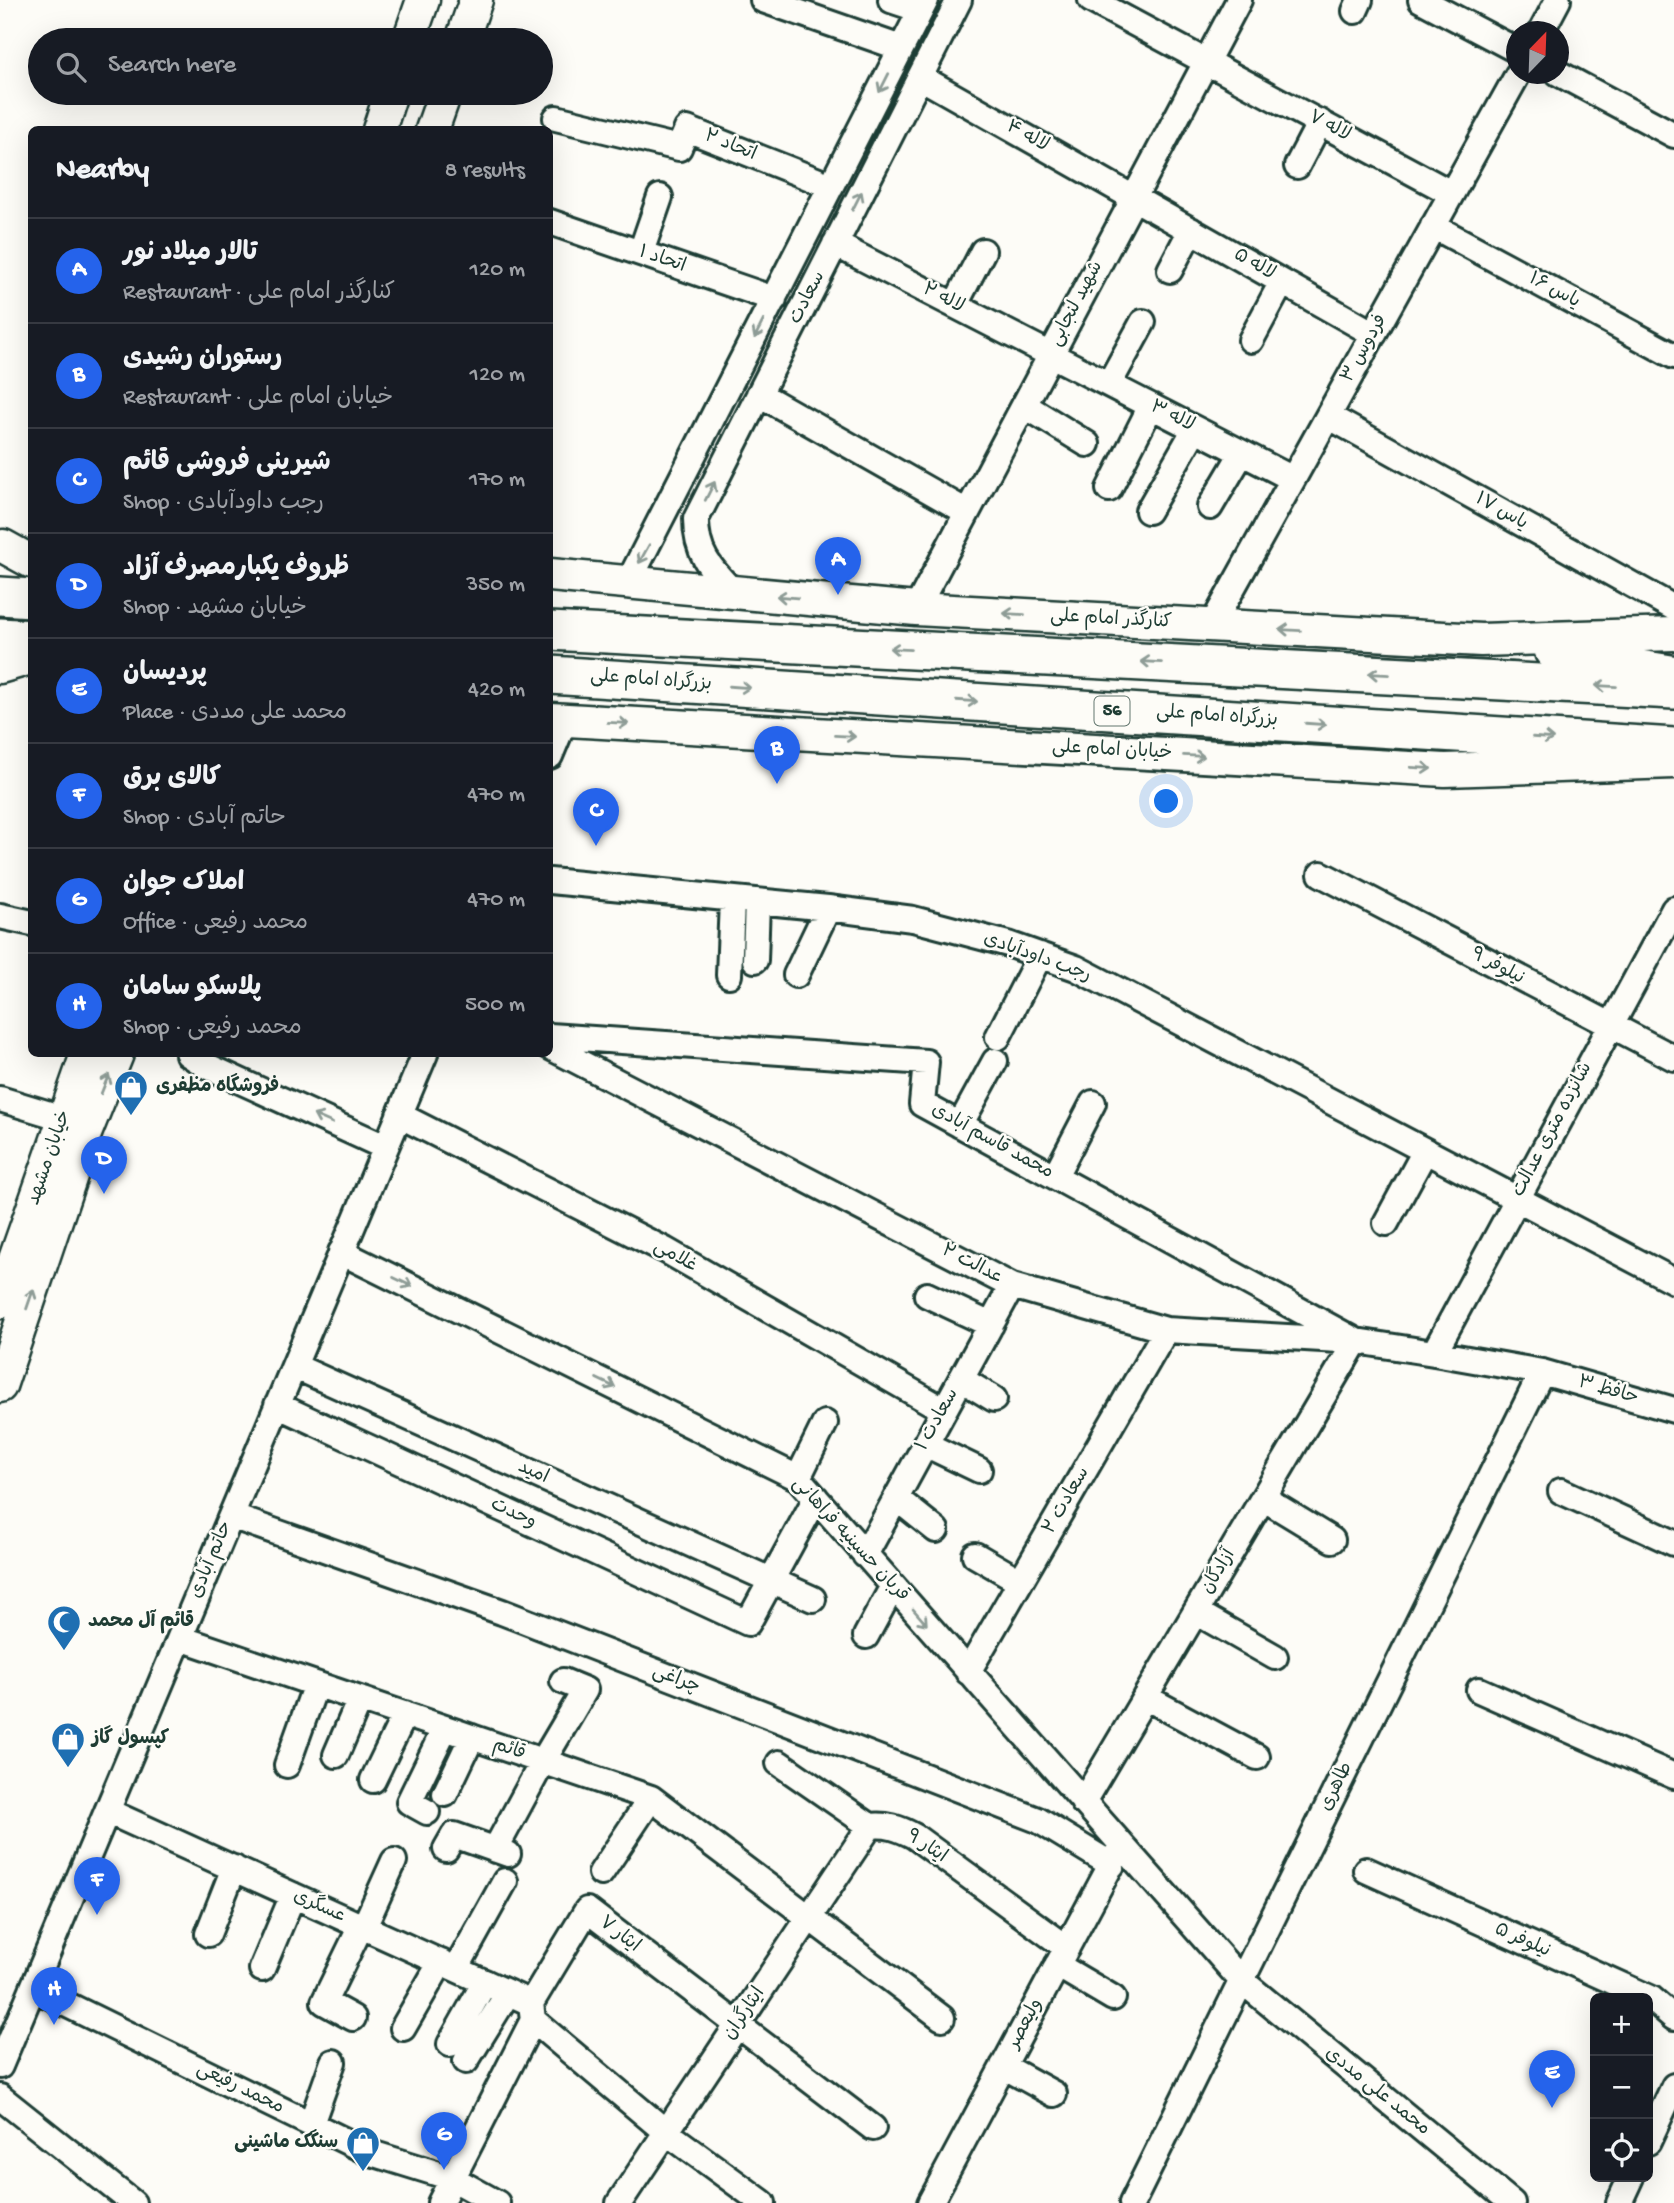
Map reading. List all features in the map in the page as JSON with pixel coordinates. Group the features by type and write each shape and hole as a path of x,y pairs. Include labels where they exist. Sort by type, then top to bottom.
{"highway":[{"path":"0,596 28,598"},
{"path":"553,631 1674,690"},
{"name":"بزرگراه امام علی","path":"553,674 1674,747"}],"main road":[{"path":"413,28 423,0"},
{"path":"466,28 476,0"},
{"path":"380,126 387,105"},
{"path":"433,126 441,105"},
{"path":"11,545 28,559"},
{"name":"کنارگذر امام علی","path":"553,575 916,609 1480,640 1674,634"},
{"path":"1480,640 1674,672"},
{"name":"خیابان امام علی","path":"557,720 1445,770 1674,762"},
{"name":"خیابان مشهد","path":"0,1302 7,1261 86,1057"},
{"name":"خیابان مشهد","path":"0,1386 86,1131 116,1057"}],"street":[{"path":"763,0 901,48"},
{"path":"891,0 923,5"},
{"name":"سعادت","path":"696,519 959,0"},
{"name":"لاله ۷","path":"1091,0 1451,193"},
{"name":"شهید لنجابی","path":"916,609 1239,0"},
{"path":"1421,0 1506,44"},
{"path":"1547,21 1558,0"},
{"name":"سعادت","path":"628,583 923,5"},
{"name":"لاله ۴","path":"920,77 1134,197"},
{"path":"1569,78 1674,135"},
{"name":"فردوس ۳","path":"1212,625 1512,84"},
{"name":"اتحاد ۲","path":"556,117 679,148 687,129 831,186"},
{"path":"1297,166 1320,122"},
{"path":"640,252 660,197"},
{"name":"لاله ۵","path":"1134,197 1374,334"},
{"name":"اتحاد ۱","path":"553,223 774,299"},
{"name":"یاس ۱۶","path":"1433,226 1674,356"},
{"path":"1170,270 1191,230"},
{"name":"لاله ۲","path":"835,244 1051,354"},
{"path":"955,305 983,251"},
{"path":"1251,341 1282,282"},
{"path":"1109,384 1143,322"},
{"name":"لاله ۳","path":"1051,354 1293,479"},
{"path":"759,394 967,512"},
{"path":"1024,405 1087,444"},
{"path":"1110,489 1151,406"},
{"name":"یاس ۱۷","path":"1328,416 1674,608"},
{"path":"1148,511 1195,429"},
{"path":"1210,507 1242,453"},
{"path":"670,504 680,519 696,519 696,538 701,553 733,592"},
{"path":"553,741 557,720"},
{"name":"نیلوفر ۹","path":"1321,874 1674,1058"},
{"name":"رجب داودآبادی","path":"553,881 913,919 1040,955 1076,968 1674,1281"},
{"path":"729,975 732,900"},
{"path":"755,960 757,902"},
{"path":"796,975 828,908"},
{"name":"شانزده متری عدالت","path":"1434,1353 1674,909"},
{"path":"0,916 28,922"},
{"path":"998,1037 1040,955"},
{"name":"محمد قاسم آبادی","path":"553,1036 926,1062 922,1104 1356,1341"},
{"name":"عدالت ۲","path":"553,1049 1012,1286 1166,1330 1356,1341 1434,1353"},
{"path":"193,1057 385,1147"},
{"name":"حاتم آبادی","path":"0,2066 424,1057"},
{"path":"960,1125 995,1061"},
{"path":"0,1099 63,1118"},
{"path":"1055,1176 1093,1104"},
{"name":"غلامی","path":"399,1115 665,1251 944,1410"},
{"path":"1386,1223 1425,1151"},
{"name":"قربان حسینیه فراهانی","path":"341,1252 798,1478 1083,1802 1117,1855 1242,1981"},
{"name":"سعادت ۱","path":"865,1555 1012,1286"},
{"path":"928,1295 991,1325"},
{"name":"سعادت ۲","path":"968,1672 1166,1330"},
{"name":"آزادگان","path":"1083,1802 1356,1341"},
{"name":"حافظ ۳","path":"1434,1353 1542,1372 1674,1410"},
{"name":"امید","path":"294,1366 813,1599"},
{"name":"طاهری","path":"1132,2203 1542,1372"},
{"path":"961,1379 994,1399"},
{"name":"وحدت","path":"277,1405 748,1623 772,1579"},
{"path":"798,1478 825,1423"},
{"path":"925,1444 979,1470"},
{"path":"1561,1491 1674,1543"},
{"path":"1263,1498 1332,1540"},
{"path":"772,1579 816,1499"},
{"path":"896,1499 936,1530"},
{"name":"چراغی","path":"231,1516 502,1612 1038,1820 1117,1855"},
{"path":"975,1555 1020,1581"},
{"path":"866,1636 893,1586"},
{"path":"1196,1612 1275,1657"},
{"name":"قائم","path":"180,1637 651,1798 942,2018"},
{"path":"446,1849 454,1835 502,1852 543,1761 586,1690 563,1681"},
{"path":"288,1765 316,1684"},
{"path":"1479,1690 1674,1776"},
{"path":"1145,1697 1256,1757"},
{"path":"336,1755 360,1699"},
{"path":"373,1780 405,1714"},
{"path":"427,1812 409,1802 445,1728"},
{"path":"445,1794 472,1737"},
{"name":"ایثار ۹","path":"779,1763 870,1826 898,1828 914,1836 1113,1998"},
{"path":"601,1872 651,1798"},
{"name":"عسگری","path":"107,1811 508,1993 532,2011 666,2133 763,2203"},
{"name":"ایثارگران","path":"619,2203 870,1826"},
{"name":"ولیعصر","path":"930,2203 1117,1855"},
{"path":"353,2018 324,2002 394,1861"},
{"path":"208,1934 234,1868"},
{"name":"نیلوفر ۵","path":"1366,1870 1651,1999 1674,2018"},
{"path":"403,2028 505,1881"},
{"path":"262,1969 293,1895"},
{"name":"ایثار ۷","path":"532,2011 587,1910 737,2026"},
{"name":"محمد علی مددی","path":"1242,1981 1512,2203"},
{"path":"485,1982 458,2053 508,1993"},
{"name":"محمد رفیعی","path":"33,1988 368,2152 452,2178 497,2203"},
{"path":"440,2203 532,2011"},
{"path":"737,2026 873,2128"},
{"path":"310,2124 333,2062"},
{"path":"1003,2066 1054,2094"},
{"path":"1653,2131 1674,2086"},
{"path":"0,2097 127,2201"},
{"path":"1619,2203 1629,2182"}],"place":[{"name":"تالار میلاد نور","path":"838,595"},
{"name":"رستوران رشیدی","path":"777,784"},
{"name":"شیرینی فروشی قائم","path":"596,846"},
{"name":"فروشگاه مظفری","path":"131,1117"},
{"name":"ظروف یکبارمصرف آزاد","path":"104,1194"},
{"name":"قائم آل محمد","path":"64,1652"},
{"name":"کپسول گاز","path":"68,1769"},
{"name":"کالای برق","path":"97,1915"},
{"name":"پلاسکو سامان","path":"54,2025"},
{"name":"پردیسان","path":"1552,2108"},
{"name":"املاک جوان","path":"444,2170"},
{"name":"سنگک ماشینی","path":"363,2173"}]}
